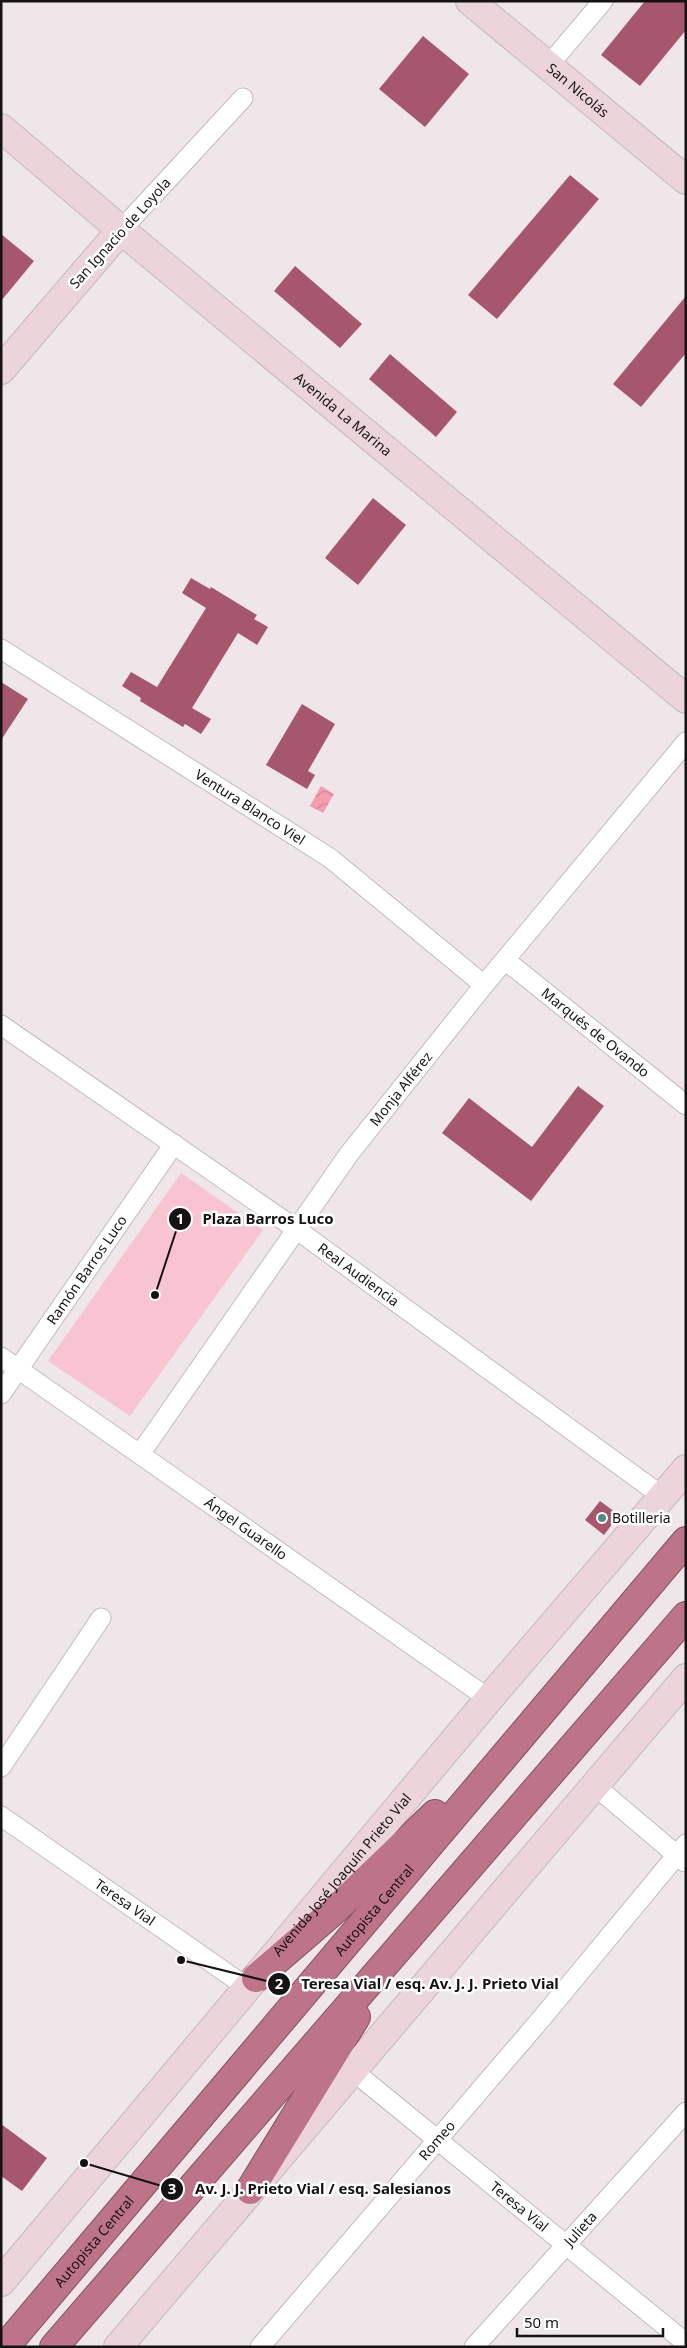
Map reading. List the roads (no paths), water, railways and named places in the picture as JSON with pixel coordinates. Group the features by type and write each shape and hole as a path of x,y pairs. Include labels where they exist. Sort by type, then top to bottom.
{"highway":[{"name":"Autopista Central","path":"5,2347 686,1542"},
{"path":"54,2347 686,1616"},
{"path":"252,1983 342,1903 455,1796 510,1748"},
{"path":"250,2190 351,2025 433,1909"}],"main road":[{"name":"San Nicolás","path":"470,1 686,180"},
{"name":"Avenida La Marina","path":"1,128 121,230 686,699"},
{"name":"San Ignacio de Loyola","path":"1,370 121,230"},
{"name":"Avenida José Joaquín Prieto Vial","path":"1,2282 489,1699 686,1469"},
{"path":"118,2347 686,1678"}],"street":[{"path":"548,66 603,1"},
{"name":"San Ignacio de Loyola","path":"121,230 243,98"},
{"name":"Ventura Blanco Viel","path":"1,649 330,858 484,985"},
{"name":"Monja Alférez","path":"140,1454 349,1154 484,985 686,742"},
{"name":"Marqués de Ovando","path":"505,960 686,1105"},
{"name":"Real Audiencia","path":"1,1025 296,1229 662,1496"},
{"name":"Ramón Barros Luco","path":"1,1394 174,1144"},
{"name":"Ángel Guarello","path":"1,1357 489,1699"},
{"path":"1,1767 101,1618"},
{"path":"594,1785 683,1853"},
{"name":"Teresa Vial","path":"1,1816 252,1983"},
{"name":"Romeo","path":"264,2342 541,2019 578,1973 683,1853"},
{"name":"Teresa Vial","path":"352,2070 686,2343"},
{"name":"Julieta","path":"474,2347 686,2112"}],"water":[{"path":"321,786 334,794 323,813 310,806"}],"place":[{"name":"Plaza Barros Luco","path":"155,1295"},
{"name":"Botilleria","path":"602,1518"},
{"name":"Teresa Vial / esq. Av. J. J. Prieto Vial","path":"181,1960"},
{"name":"Av. J. J. Prieto Vial / esq. Salesianos","path":"84,2163"}]}
